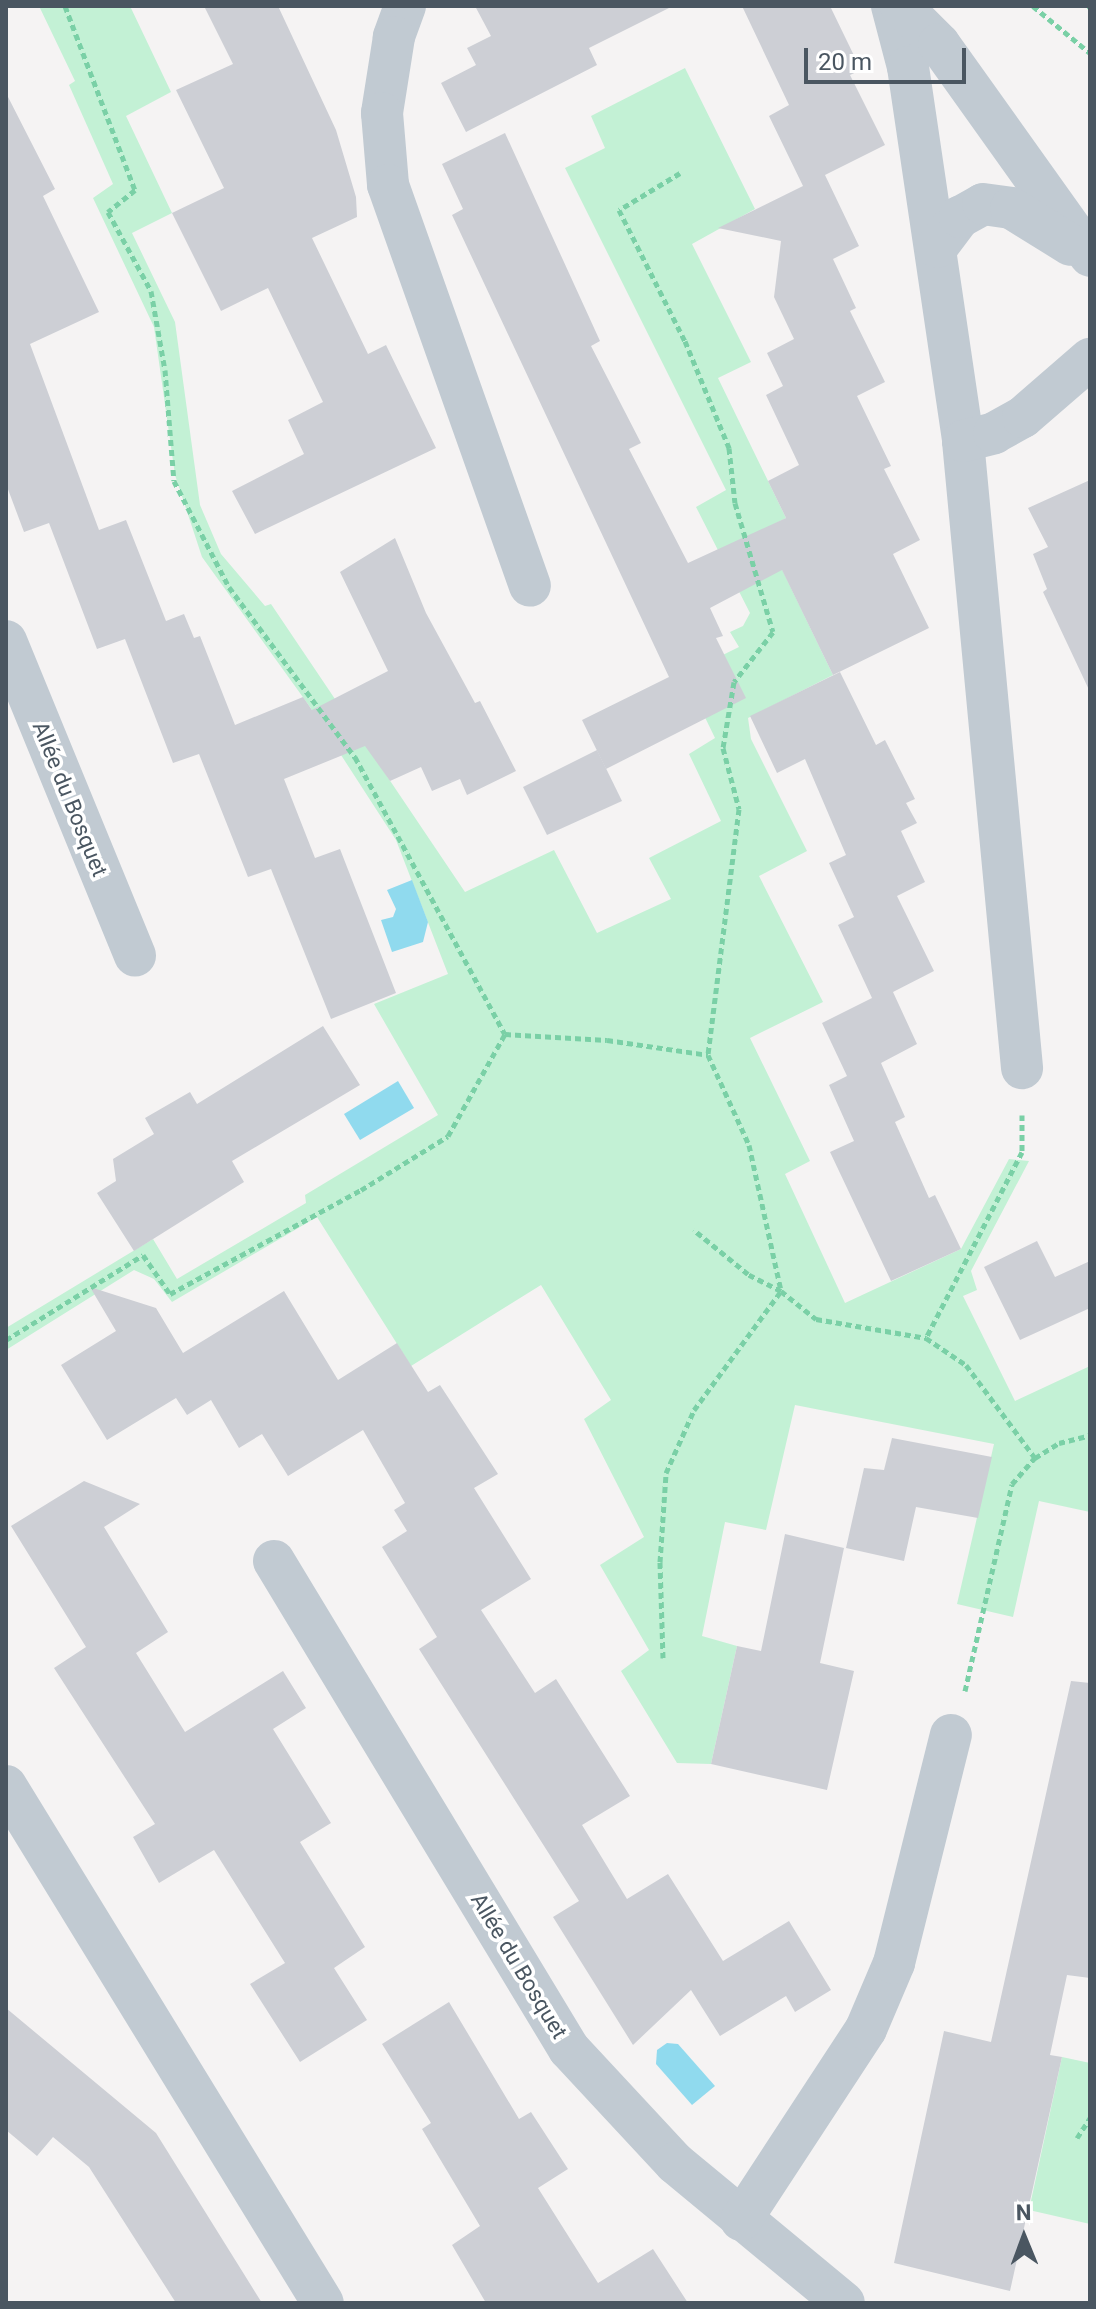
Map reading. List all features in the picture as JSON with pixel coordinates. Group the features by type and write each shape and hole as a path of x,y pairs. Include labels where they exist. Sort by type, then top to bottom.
{"street":[{"path":"405,6 394,37 382,113 388,185 530,586"},
{"path":"892,6 901,27 937,247 963,441 1022,1068"},
{"path":"901,6 939,44 1088,255"},
{"path":"937,247 960,217 983,204 1011,208 1088,255"},
{"path":"963,441 994,433 1023,417 1090,359"},
{"name":"Allée du Bosquet","path":"6,641 135,956"},
{"name":"Allée du Bosquet","path":"274,1561 569,2049 675,2163 844,2303"},
{"path":"741,2220 872,2016 894,1963 951,1735"},
{"path":"6,1786 323,2303"}],"path":[{"path":"65,6 135,190 108,212 151,291 165,370 174,481 229,587 355,757 505,1034"},
{"path":"1033,6 1090,53"},
{"path":"663,1658 660,1562 666,1473 694,1410 781,1291 749,1145 708,1055 739,809 723,748 734,682 773,632 735,503 729,448 685,341 619,210 680,173"},
{"path":"505,1034 607,1040 708,1055"},
{"path":"6,1340 143,1255 170,1294 374,1182 448,1136 505,1034"},
{"path":"926,1338 1022,1152 1022,1068"},
{"path":"694,1230 748,1274 781,1291 816,1319 926,1338 966,1365 1035,1458"},
{"path":"951,1735 970,1674 1012,1484 1035,1458 1059,1443 1090,1435"},
{"path":"1077,2138 1090,2118"}],"green space":[{"path":"39,6 130,6 171,92 126,116 172,213 132,233 175,322 200,505 221,554 265,606 271,604 465,892 554,850 597,933 671,899 649,858 721,821 689,754 715,738 684,674 739,647 730,632 743,626 750,613 696,507 726,490 565,168 605,148 591,116 685,68 755,209 692,244 751,362 718,378 786,518 763,530 833,675 748,718 751,739 807,851 759,876 823,1002 750,1038 810,1161 785,1174 845,1303 961,1249 1009,1159 1029,1161 971,1271 977,1290 963,1296 1015,1401 1090,1366 1090,1512 1039,1501 1013,1617 957,1604 994,1444 795,1405 766,1530 725,1522 702,1636 737,1646 711,1764 677,1763 621,1671 649,1650 600,1565 644,1537 584,1419 611,1400 541,1285 411,1366 317,1217 172,1302 154,1279 134,1270 6,1350 6,1328 153,1239 177,1279 306,1203 305,1195 438,1115 374,1004 448,974 396,840 310,707 202,557 175,475 154,327 93,198 113,184 69,85 75,81"},
{"path":"1062,2057 1090,2063 1090,2224 1029,2210"}],"water":[{"path":"412,880 428,922 423,942 392,952 381,920 393,917 396,909 387,890"},
{"path":"398,1081 414,1108 360,1140 344,1114"},
{"path":"667,2043 678,2044 715,2086 692,2105 656,2064 657,2050"}],"building":[{"path":"204,6 278,6 336,130 356,197 357,217 312,238 368,354 386,345 436,448 255,534 232,491 304,454 288,420 323,402 268,288 221,311 172,213 224,188 176,90 233,64"},
{"path":"475,6 673,6 589,48 597,65 466,132 441,83 476,65 467,48 491,36"},
{"path":"742,6 830,6 861,70 850,75 885,145 825,175 859,246 833,259 856,308 850,311 885,382 857,396 891,466 884,469 920,540 893,554 929,628 833,675 782,570 710,608 723,636 716,638 746,698 606,769 582,720 669,677 452,215 463,209 442,164 505,133 600,341 591,346 641,443 629,449 688,563 786,518 768,481 799,465 766,395 783,386 767,353 794,339 774,297 781,241 718,228 803,186 769,116 789,105"},
{"path":"6,93 55,189 43,196 99,312 30,344 99,530 126,520 166,621 184,614 194,638 200,636 235,725 303,697 312,710 388,671 340,572 395,538 426,613 475,703 480,701 516,771 467,795 460,779 432,791 421,767 390,781 365,746 284,779 315,858 340,849 396,993 331,1019 271,869 248,877 199,754 173,763 125,639 97,649 49,523 24,532 6,484"},
{"path":"1090,480 1090,692 1043,592 1047,589 1033,554 1048,547 1028,508"},
{"path":"840,672 876,745 885,740 915,799 906,803 917,823 901,831 925,882 897,896 934,971 893,992 917,1044 881,1063 905,1117 895,1122 929,1198 935,1195 961,1249 891,1281 830,1152 854,1141 829,1085 847,1076 822,1023 872,998 838,925 854,917 829,863 846,855 805,759 777,773 750,716"},
{"path":"597,750 622,801 547,835 523,787"},
{"path":"323,1026 360,1085 232,1161 244,1182 134,1251 97,1193 116,1181 113,1159 154,1134 145,1118 190,1092 197,1104"},
{"path":"1037,1241 1055,1277 1090,1261 1090,1308 1020,1340 984,1267"},
{"path":"90,1287 156,1308 183,1353 284,1291 338,1380 397,1343 428,1392 440,1385 498,1474 474,1488 531,1579 481,1610 535,1693 556,1679 630,1796 582,1825 627,1899 668,1874 723,1961 789,1921 831,1990 795,2012 786,1996 720,2036 691,1990 633,2045 553,1917 579,1901 419,1649 437,1637 382,1547 407,1531 394,1510 405,1503 363,1430 288,1476 262,1434 239,1448 211,1400 187,1415 176,1398 107,1440 61,1365 116,1331"},
{"path":"892,1438 992,1457 978,1518 916,1507 904,1561 846,1548 864,1468 884,1470"},
{"path":"84,1481 140,1504 104,1527 168,1632 136,1653 185,1732 283,1671 306,1708 273,1729 331,1823 300,1842 365,1947 334,1968 367,2020 300,2062 250,1984 285,1963 214,1850 159,1883 133,1837 155,1824 54,1668 86,1647 11,1526"},
{"path":"785,1534 844,1548 820,1663 854,1671 827,1790 711,1764 737,1646 761,1651"},
{"path":"1071,1681 1090,1683 1090,1978 1067,1975 1050,2055 1062,2057 1010,2291 894,2263 944,2031 991,2042"},
{"path":"449,2002 519,2119 531,2112 568,2169 538,2188 598,2283 653,2249 688,2303 486,2303 452,2245 480,2226 422,2129 431,2123 382,2044"},
{"path":"6,2008 156,2133 262,2303 176,2303 89,2167 53,2137 37,2156 6,2130"}]}
